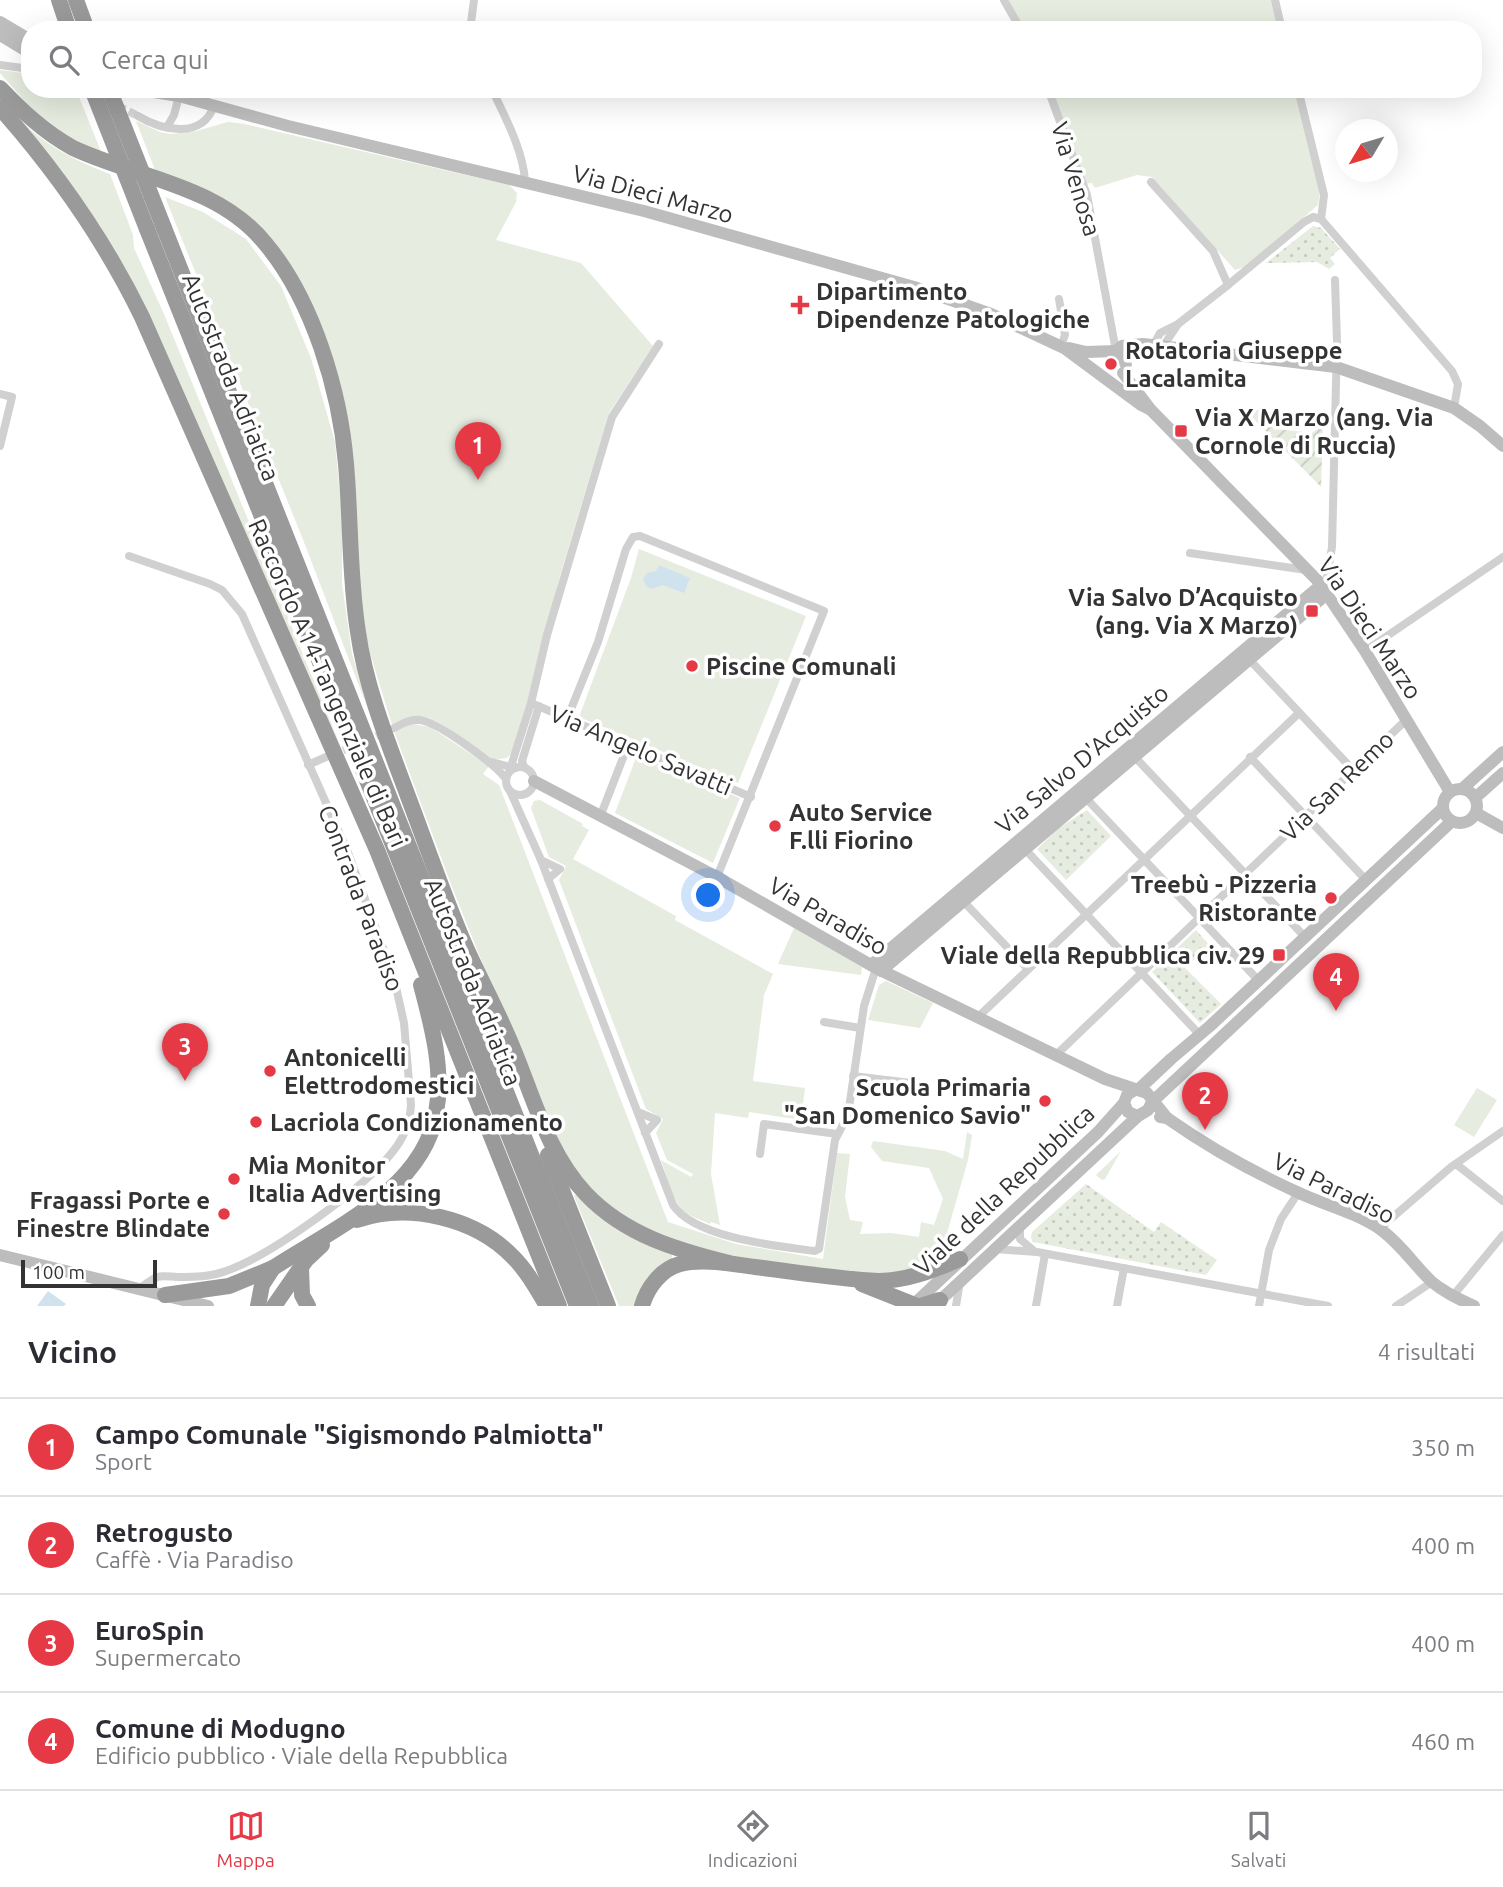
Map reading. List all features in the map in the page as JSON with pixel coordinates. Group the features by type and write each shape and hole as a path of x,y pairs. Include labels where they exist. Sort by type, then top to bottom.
{"highway":[{"path":"59,0 66,21"},
{"path":"76,0 84,21"},
{"name":"Raccordo A14-Tangenziale di Bari","path":"0,88 6,104 97,237 127,286 377,850 559,1306"},
{"name":"Autostrada Adriatica","path":"96,98 155,228 591,1306"},
{"name":"Autostrada Adriatica","path":"112,98 155,228 577,1306"},
{"path":"6,104 73,148 198,194 231,212 261,238 295,287 328,373 342,435 353,593 358,634 369,684 397,767 464,943 608,1306"},
{"path":"165,1295 229,1286 273,1268 377,1201 420,1155 427,1143 436,1113 436,1056 429,1016 411,953 384,886 377,850"},
{"path":"464,943 507,1034 554,1148 572,1178 603,1210 634,1231 665,1245 729,1263"},
{"path":"275,1306 311,1255 332,1236 356,1221 386,1212 429,1215 470,1228 501,1246 524,1269 547,1306"},
{"path":"642,1306 653,1285 672,1267 690,1262 729,1263 840,1278 893,1280 916,1275 960,1259"},
{"path":"258,1306 262,1285 273,1268"},
{"path":"301,1268 302,1295 308,1306"},
{"path":"840,1278 869,1286 915,1306 937,1303"},
{"path":"893,1280 908,1291 915,1306"},
{"path":"869,1286 877,1292 885,1306"}],"main road":[{"path":"0,22 21,35"},
{"path":"0,35 21,48"},
{"name":"Via Dieci Marzo","path":"185,98 288,126 643,211 914,287 990,314 1062,347 1140,405 1151,410"},
{"path":"1157,347 1132,356 1116,378 1103,376 1098,368 1098,358 1132,344 1336,367 1454,408 1503,446"},
{"path":"1062,347 1087,352 1110,351 1123,357 1124,369"},
{"name":"Via Dieci Marzo","path":"1124,369 1151,410 1309,570 1324,589 1406,720 1456,791"},
{"name":"Via Salvo D'Acquisto","path":"876,968 1324,589"},
{"path":"1452,821 1152,1102 1148,1110 1141,1116 1128,1112 1124,1101 1130,1091 1137,1089 1200,1035 1443,808 1445,799 1503,752"},
{"path":"1475,798 1503,773"},
{"name":"Via Paradiso","path":"534,781 718,877 876,968 1105,1079 1137,1089"},
{"path":"1456,791 1475,798"},
{"path":"1475,798 1476,813"},
{"path":"1443,808 1452,821 1464,823 1476,813"},
{"path":"1476,813 1503,828"},
{"name":"Via Paradiso","path":"1105,1079 1118,1089 1124,1101"},
{"path":"1137,1089 1147,1093 1152,1102"},
{"name":"Viale della Repubblica","path":"915,1306 960,1259 1098,1132 1124,1101"},
{"name":"Via Paradiso","path":"1152,1102 1157,1104 1167,1118 1217,1152 1298,1193 1364,1220 1379,1229 1395,1241 1432,1282 1452,1297 1474,1306"},
{"name":"Via Paradiso","path":"1141,1116 1167,1118"},
{"name":"Viale della Repubblica","path":"937,1303 1020,1224 1141,1116"},
{"path":"0,1255 208,1306"}],"street":[{"path":"471,21 474,0"},
{"path":"1004,0 1016,21"},
{"path":"1275,0 1280,21"},
{"path":"0,65 21,68"},
{"path":"167,127 174,115 178,98"},
{"path":"496,98 517,146 525,181"},
{"name":"Via Venosa","path":"1051,98 1087,195 1110,351"},
{"path":"1300,98 1324,195 1321,219"},
{"path":"138,116 151,125 195,129 210,116 214,106"},
{"path":"1151,182 1213,251 1228,285"},
{"path":"1157,347 1160,333 1178,324 1313,217 1321,219 1452,371 1458,384 1454,408"},
{"path":"1324,589 1332,547 1335,280"},
{"path":"1059,299 1065,335 1062,347"},
{"path":"1178,324 1177,339 1184,350"},
{"path":"524,819 523,807 534,781 531,773 512,763 535,705 547,635 612,416 659,344"},
{"path":"0,394 12,397 0,446"},
{"path":"567,719 598,642 626,548 633,537 639,536 824,611 718,877"},
{"path":"1190,553 1309,570"},
{"name":"Contrada Paradiso","path":"129,556 222,590 242,614 347,850 394,978 404,1023 411,1105 408,1125 394,1150 362,1183 323,1212 256,1257 229,1270 207,1276 159,1277 139,1289"},
{"path":"1365,651 1503,557"},
{"path":"1245,656 1354,771"},
{"name":"Via Angelo Savatti","path":"535,705 751,797"},
{"path":"978,1017 1299,713"},
{"path":"394,729 407,721 423,720 491,762 506,779 541,860 673,1205 686,1219 752,1242 815,1251 820,1246 837,1135 848,1115 860,1028 876,968"},
{"name":"Via San Remo","path":"1056,1055 1406,720"},
{"path":"600,817 628,745"},
{"path":"1131,753 1305,937"},
{"path":"308,765 326,757"},
{"path":"1251,757 1366,880"},
{"path":"491,762 520,768"},
{"path":"506,779 509,772 520,768"},
{"path":"510,791 518,795 527,794"},
{"path":"1082,794 1259,981"},
{"path":"1021,845 1200,1035"},
{"path":"541,860 560,869 548,879"},
{"path":"959,897 1028,969"},
{"path":"824,1022 860,1028"},
{"path":"853,1076 911,1083"},
{"path":"638,1112 657,1120 645,1133"},
{"path":"760,1154 764,1124 837,1135"},
{"path":"1379,1229 1456,1164 1503,1131"},
{"path":"1456,1164 1503,1200"},
{"path":"1259,1306 1269,1250 1281,1219 1298,1193"},
{"path":"1020,1224 1020,1239 1027,1247 1041,1253"},
{"path":"1452,1297 1503,1234"},
{"path":"995,1249 1041,1253 1328,1306"},
{"path":"1036,1306 1041,1253"},
{"path":"1117,1306 1124,1268"},
{"path":"956,1306 960,1281"},
{"path":"1396,1306 1432,1282"}],"shaded area":[{"path":"1009,0 1273,0 1279,21 1017,21"},
{"path":"0,70 21,73 21,97"},
{"path":"22,98 79,98 102,154 60,134"},
{"path":"1050,98 1299,98 1320,191 1318,205 1248,266 1235,270 1152,177 1137,175 1095,188 1092,183 1083,184"},
{"path":"15,116 59,150 110,174 133,235 134,248 164,314 358,789 101,227"},
{"path":"136,121 171,134 196,131 228,122 244,124 509,185 517,193 516,202 496,240 581,263 653,346 609,413 560,576 515,749 507,758 492,760 432,719 412,718 392,725 370,653 361,611 352,482 303,294 202,188 155,170"},
{"path":"165,197 203,212 246,239 281,286 311,358 335,442 342,515 342,583 352,654 376,730 302,537"},
{"path":"1313,226 1321,228 1340,249 1330,258 1335,264 1329,269 1317,262 1266,263"},
{"path":"1261,409 1277,429 1312,433 1323,425 1321,487 1247,412"},
{"name":"Piscine Comunali","path":"639,549 806,616 738,783 579,717 631,578"},
{"path":"412,724 430,727 489,766 483,774 499,785 668,1222 736,1244 823,1259 837,1153 850,1154 845,1197 850,1220 863,1222 860,1234 891,1233 919,1237 921,1222 934,1225 943,1199 929,1168 882,1161 871,1147 873,1141 945,1151 963,1159 967,1132 972,1135 968,1160 941,1254 934,1266 892,1276 731,1258 658,1238 600,1202 556,1146 452,887 394,731"},
{"path":"637,755 740,798 713,863 615,813"},
{"path":"540,800 589,830 573,859 773,974 764,995 753,1081 805,1088 801,1120 749,1112 748,1118 715,1113 711,1174 720,1225 710,1224 688,1214 673,1195 661,1160 691,1177 693,1174 667,1160 656,1133 663,1119 646,1109 559,880 566,866 549,857 531,808 534,801"},
{"path":"1087,810 1111,836 1066,880 1037,849 1059,828"},
{"path":"794,928 862,967 861,975 778,964"},
{"path":"1196,930 1209,945 1185,968 1221,1004 1200,1023 1152,972"},
{"path":"886,981 933,1003 920,1028 868,1020 879,985"},
{"path":"1477,1088 1497,1100 1474,1137 1454,1125"},
{"path":"1121,1151 1105,1179 1102,1180 1096,1175"},
{"path":"1086,1184 1154,1232 1161,1222 1217,1260 1206,1275 1033,1242 1032,1232"},
{"path":"577,1193 643,1241 672,1255 672,1259 654,1275 637,1306 619,1306 574,1196"}],"water":[{"path":"659,565 690,578 684,593 663,585 651,589 646,586 643,579 647,573 656,571"},
{"path":"48,1291 66,1304 37,1306"}],"tunnel":[{"path":"118,106 138,116"},
{"path":"332,755 384,733"}],"place":[{"name":"Dipartimento Dipendenze Patologiche","path":"800,305"},
{"name":"Rotatoria Giuseppe Lacalamita","path":"1111,364"},
{"name":"Via X Marzo (ang. Via Cornole di Ruccia)","path":"1181,431"},
{"name":"Campo Comunale \"Sigismondo Palmiotta\"","path":"478,480"},
{"name":"Via Salvo D’Acquisto (ang. Via X Marzo)","path":"1312,611"},
{"name":"Piscine Comunali","path":"692,666"},
{"name":"Auto Service F.lli Fiorino","path":"775,826"},
{"name":"Treebù - Pizzeria Ristorante","path":"1331,898"},
{"name":"Viale della Repubblica civ. 29","path":"1279,955"},
{"name":"Comune di Modugno","path":"1336,1011"},
{"name":"Antonicelli Elettrodomestici","path":"270,1071"},
{"name":"EuroSpin","path":"185,1081"},
{"name":"Scuola Primaria \"San Domenico Savio\"","path":"1045,1101"},
{"name":"Lacriola Condizionamento","path":"256,1122"},
{"name":"Retrogusto","path":"1205,1130"},
{"name":"Mia Monitor Italia Advertising","path":"234,1179"},
{"name":"Fragassi Porte e Finestre Blindate","path":"224,1214"}]}
